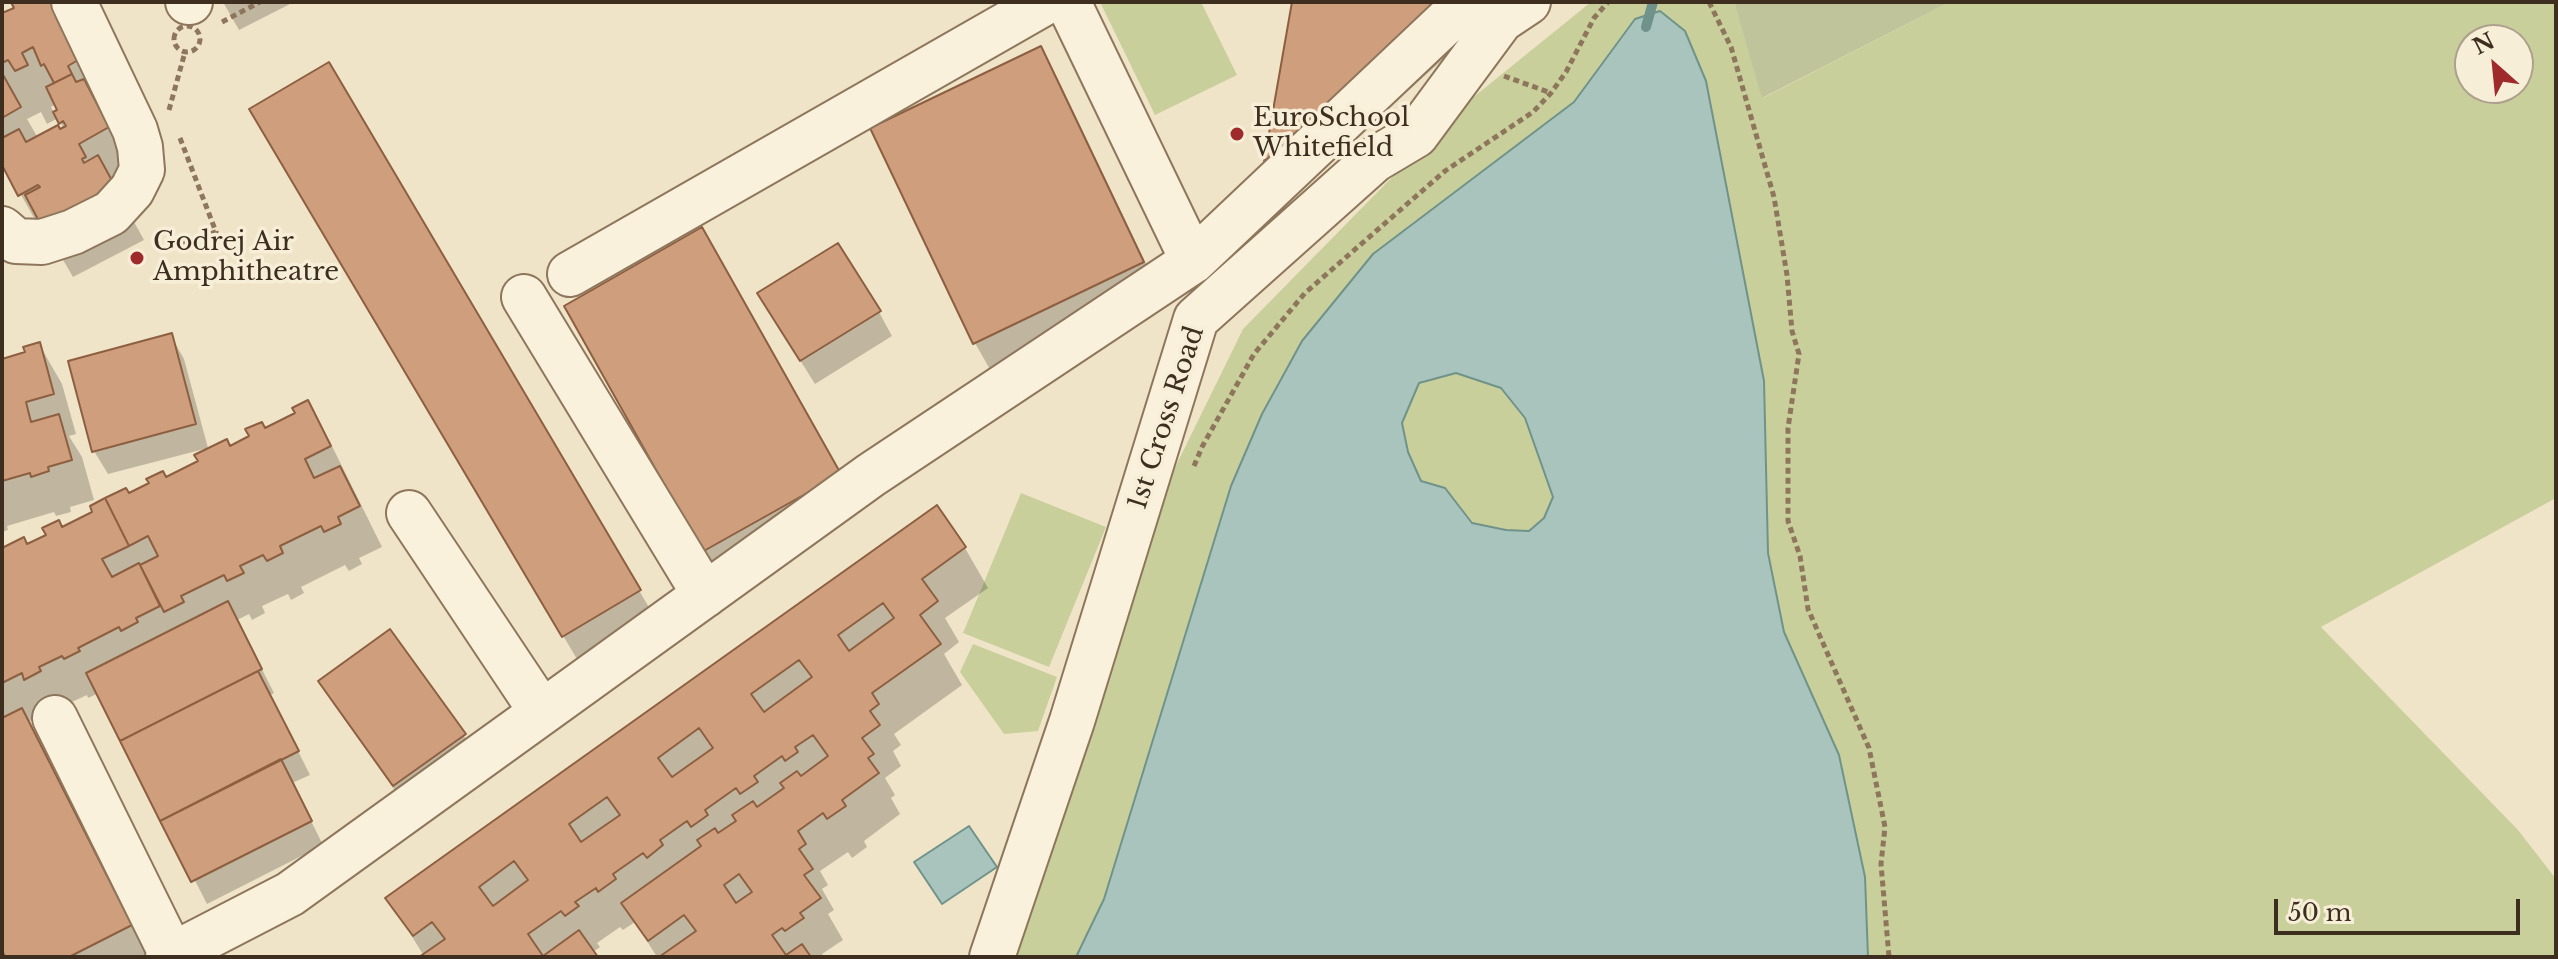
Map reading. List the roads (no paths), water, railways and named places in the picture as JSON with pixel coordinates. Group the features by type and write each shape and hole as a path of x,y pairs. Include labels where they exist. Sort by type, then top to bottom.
{"street":[{"path":"2,229 16,241 42,242 73,232 111,213 132,190 142,170 135,130 74,2"},
{"path":"570,274 1046,2"},
{"path":"1068,2 1193,261"},
{"path":"55,718 170,956 290,894 871,475 1193,261 1467,2"},
{"name":"1st Cross Road","path":"992,957 1072,721 1196,319 1374,160 1416,135 1501,20 1528,2"},
{"path":"524,297 705,595"},
{"path":"409,513 541,711"}],"water":[{"path":"1660,11 1685,31 1706,81 1764,381 1768,553 1784,632 1839,755 1865,877 1868,957 1076,957 1104,899 1231,486 1262,414 1302,341 1373,254 1574,102 1635,19","holes":["1456,373 1501,388 1525,418 1553,497 1544,518 1529,531 1472,523 1445,488 1421,481 1408,452 1402,423 1419,383"]},
{"path":"969,826 997,867 942,904 914,862"}],"waterway":[{"path":"1646,27 1653,2"}],"place":[{"name":"EuroSchool Whitefield","path":"1237,134"},
{"name":"Godrej Air Amphitheatre","path":"137,258"}]}
